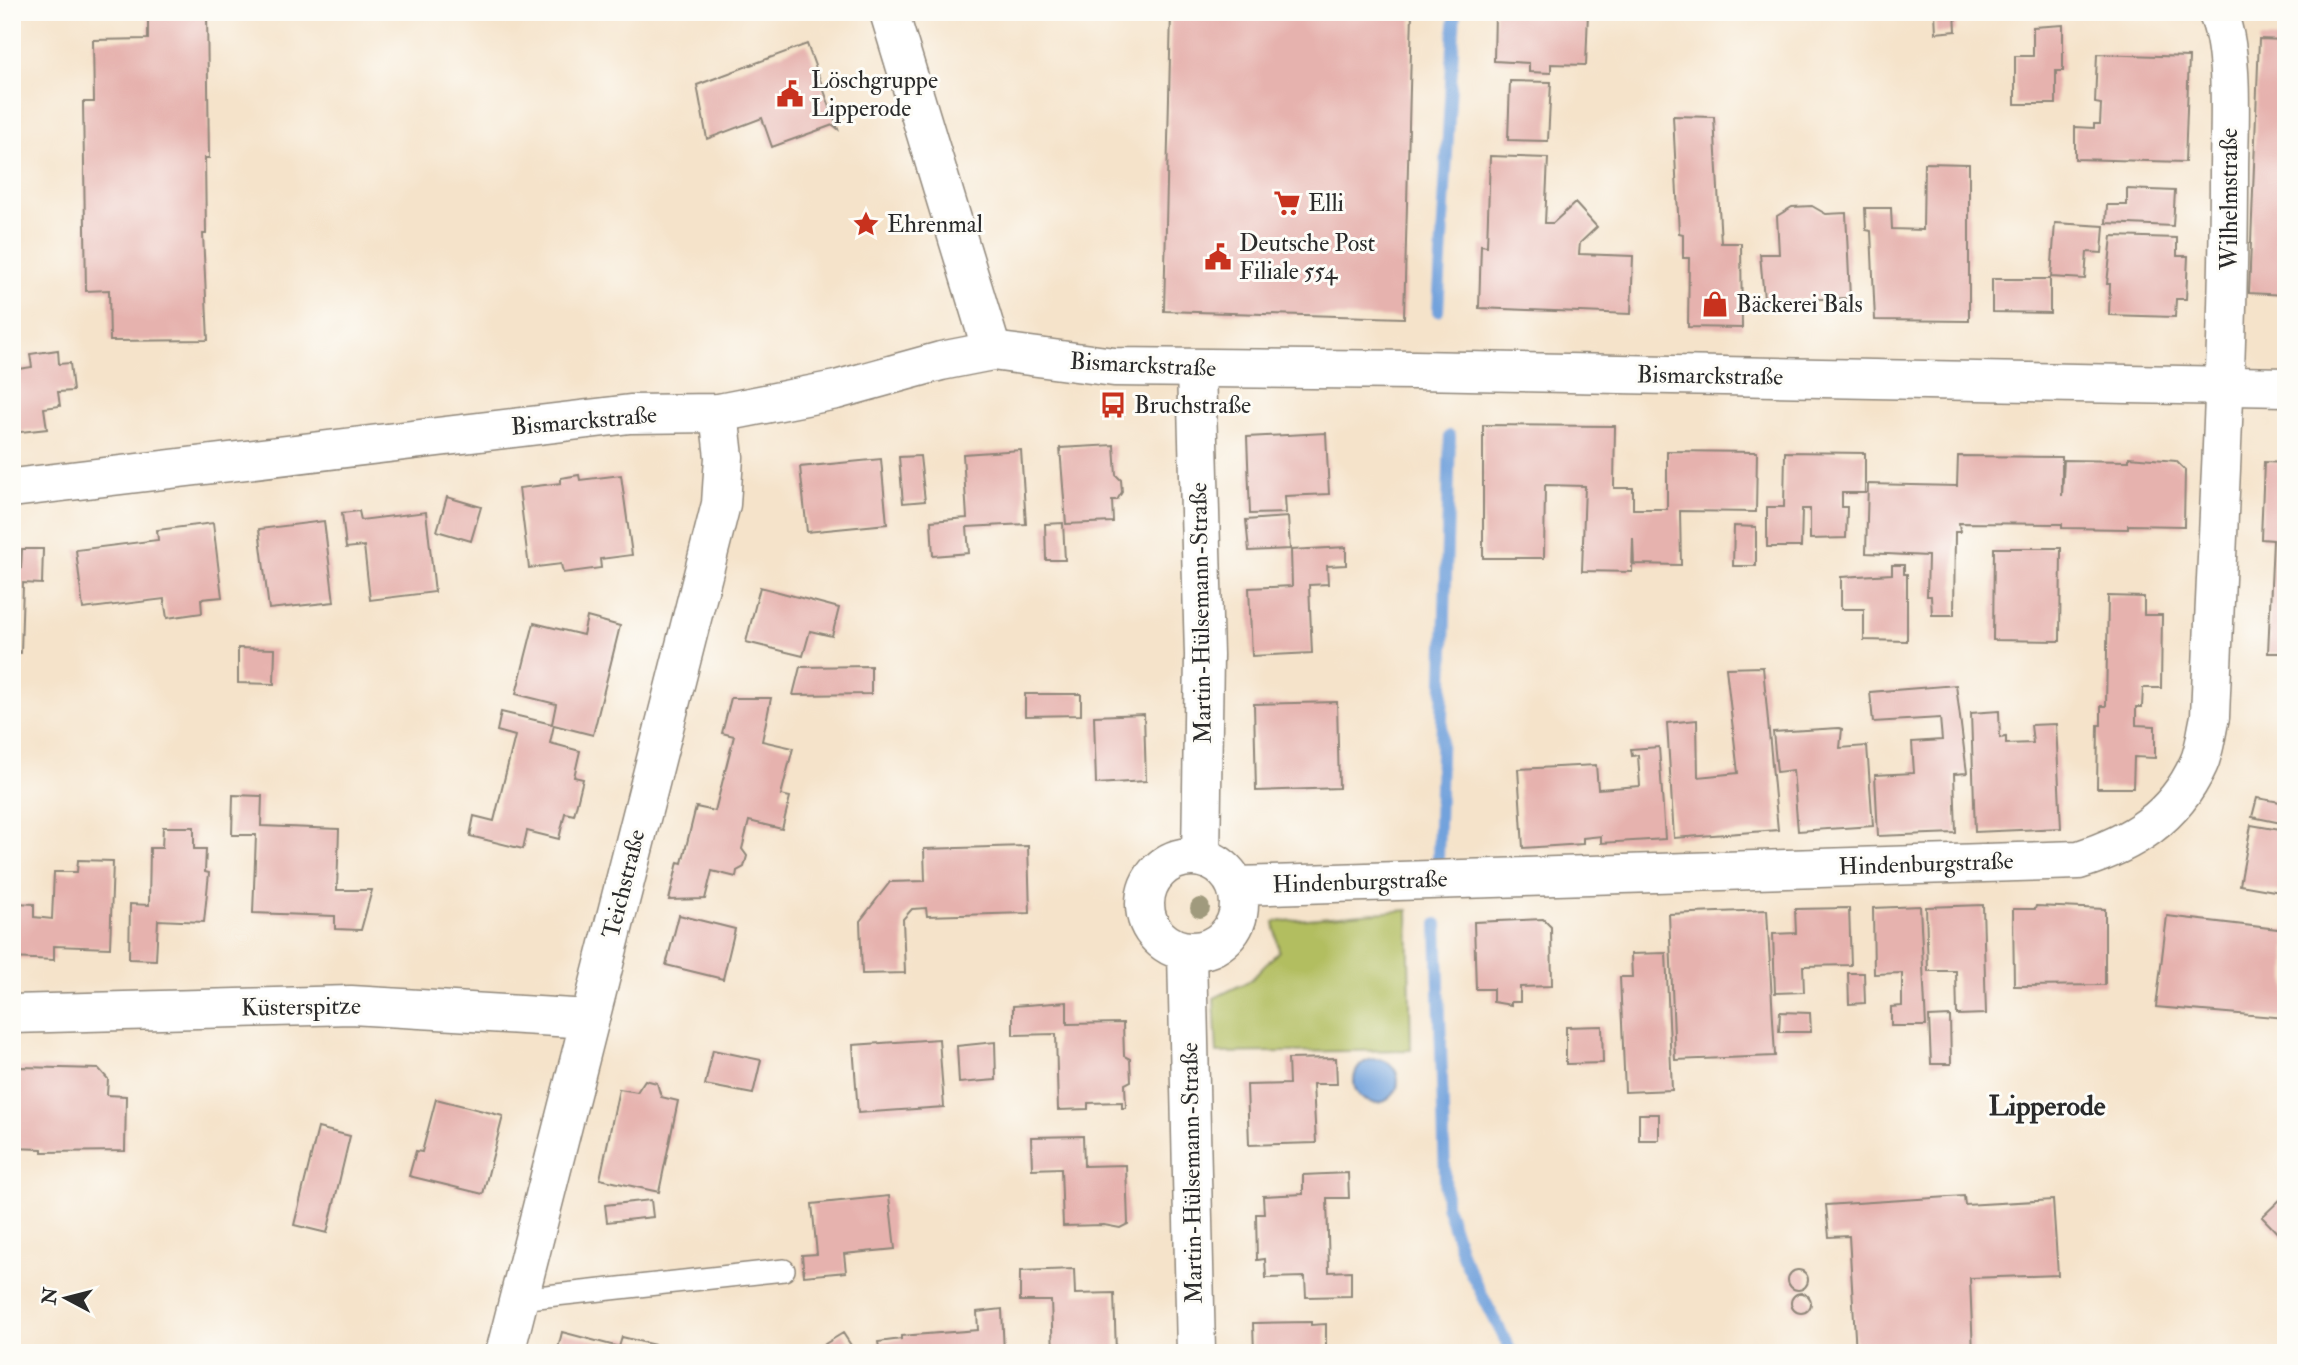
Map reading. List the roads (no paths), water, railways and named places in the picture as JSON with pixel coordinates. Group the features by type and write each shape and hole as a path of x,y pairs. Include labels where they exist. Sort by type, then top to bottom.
{"street":[{"path":"889,12 992,351"},
{"name":"Wilhelmstraße","path":"2217,12 2229,93 2229,313 2225,387"},
{"name":"Bismarckstraße","path":"12,488 630,414 719,413 836,390 941,361 992,351 1082,365 1196,369 1416,370 2286,387"},
{"name":"Martin-Hülsemann-Straße","path":"1196,369 1205,655 1201,857"},
{"name":"Hindenburgstraße","path":"1236,886 2079,860 2118,848 2148,830 2173,803 2198,765 2210,718 2225,387"},
{"name":"Teichstraße","path":"505,1353 721,504 724,457 719,413"},
{"path":"1201,857 1222,868 1236,886 1240,903 1238,919 1230,934 1217,944 1202,951 1186,952 1161,940 1151,928 1145,898 1150,883 1171,862 1201,857"},
{"name":"Martin-Hülsemann-Straße","path":"1186,952 1196,1353"},
{"name":"Küsterspitze","path":"12,1014 351,1005 590,1019"}],"lane":[{"path":"519,1299 784,1270"}],"water":[{"path":"1376,1059 1392,1065 1398,1081 1392,1097 1376,1103 1360,1097 1354,1081 1360,1065"}],"waterway":[{"path":"1438,311 1455,12"},
{"path":"1438,859 1450,436"},
{"path":"1437,924 1446,1205 1463,1258 1512,1353"}],"place":[{"name":"Löschgruppe Lipperode","path":"790,94"},
{"name":"Elli","path":"1287,203"},
{"name":"Ehrenmal","path":"866,224"},
{"name":"Deutsche Post Filiale 554","path":"1218,257"},
{"name":"Bäckerei Bals","path":"1715,304"},
{"name":"Bruchstraße","path":"1113,405"}],"district":[{"name":"Lipperode","path":"2047,1106"}]}
